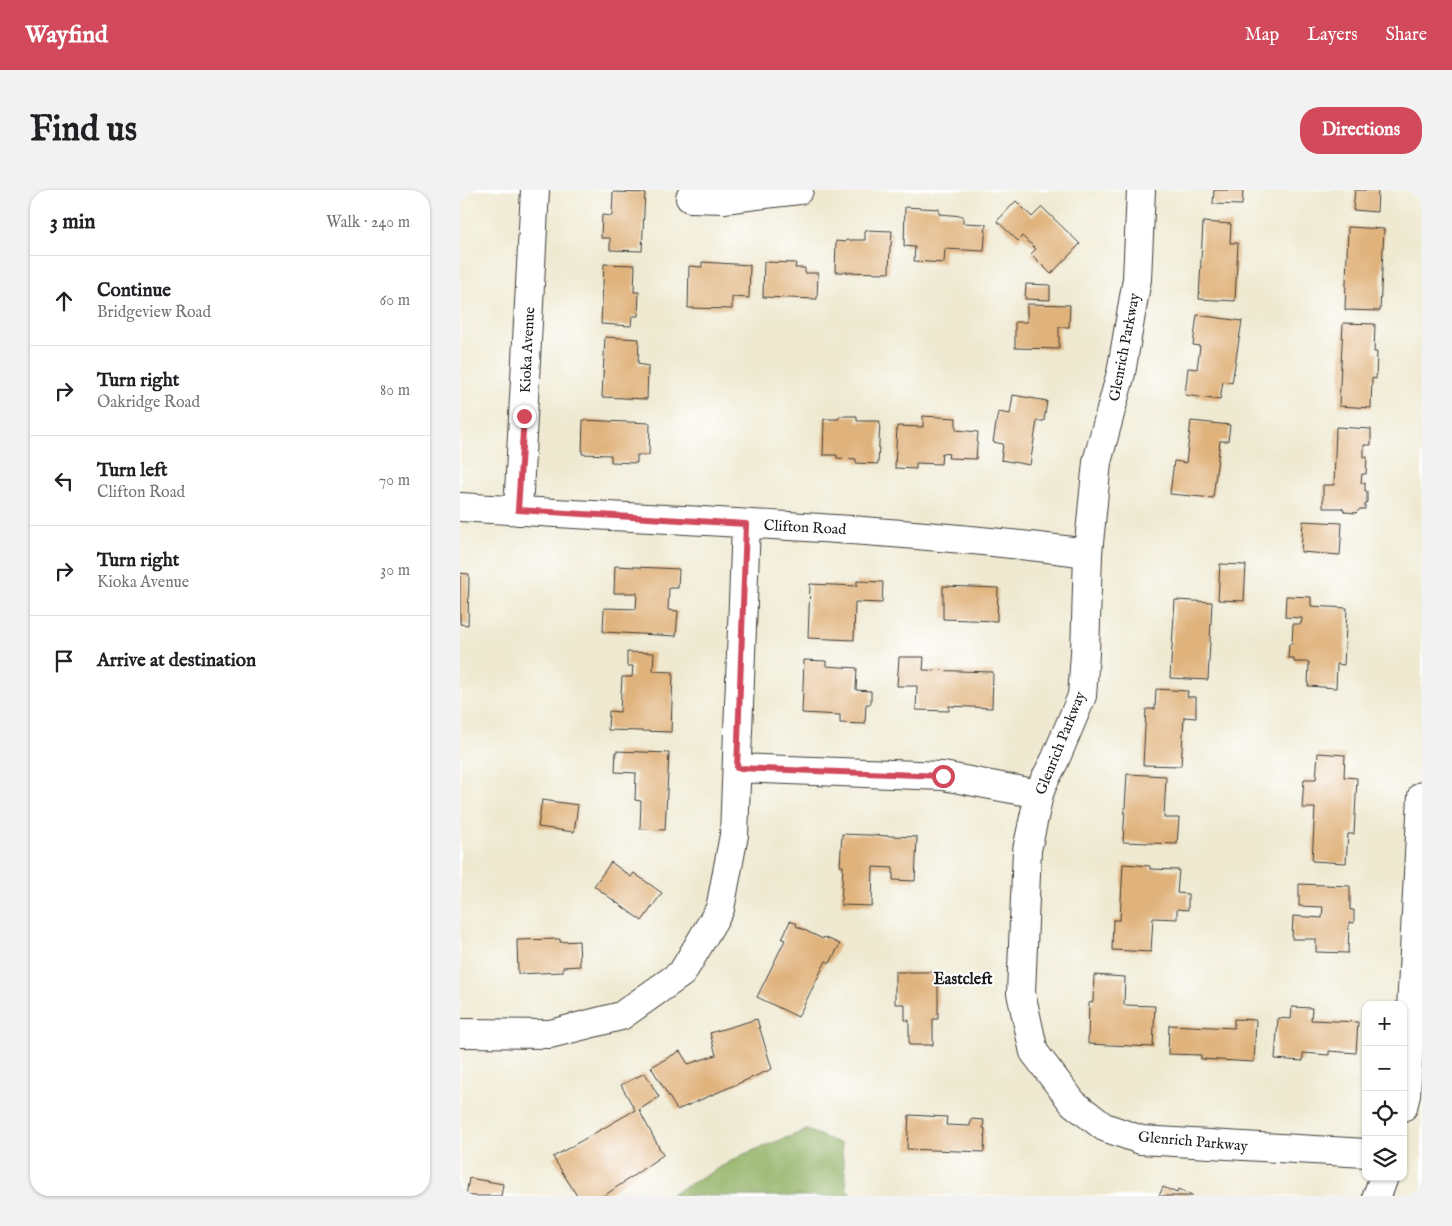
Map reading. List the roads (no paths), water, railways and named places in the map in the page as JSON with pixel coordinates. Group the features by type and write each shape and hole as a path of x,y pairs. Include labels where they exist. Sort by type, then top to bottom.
{"street":[{"name":"Kioka Avenue","path":"518,510 536,190"},
{"path":"690,198 724,199 799,190"},
{"name":"Glenrich Parkway","path":"1141,190 1137,279 1121,373 1097,462 1088,553 1082,696 1055,760 1038,794 1027,850 1022,993 1034,1052 1073,1103 1104,1127 1141,1140 1362,1153"},
{"name":"Clifton Road","path":"460,506 873,531 1009,543 1088,553"},
{"path":"460,1033 550,1034 621,1016 682,973 720,909 734,835 746,524"},
{"path":"737,768 943,776 1038,794"},
{"path":"1406,1091 1422,796"},
{"path":"1377,1196 1383,1181"}],"district":[{"name":"Eastcleft","path":"963,978"}]}
